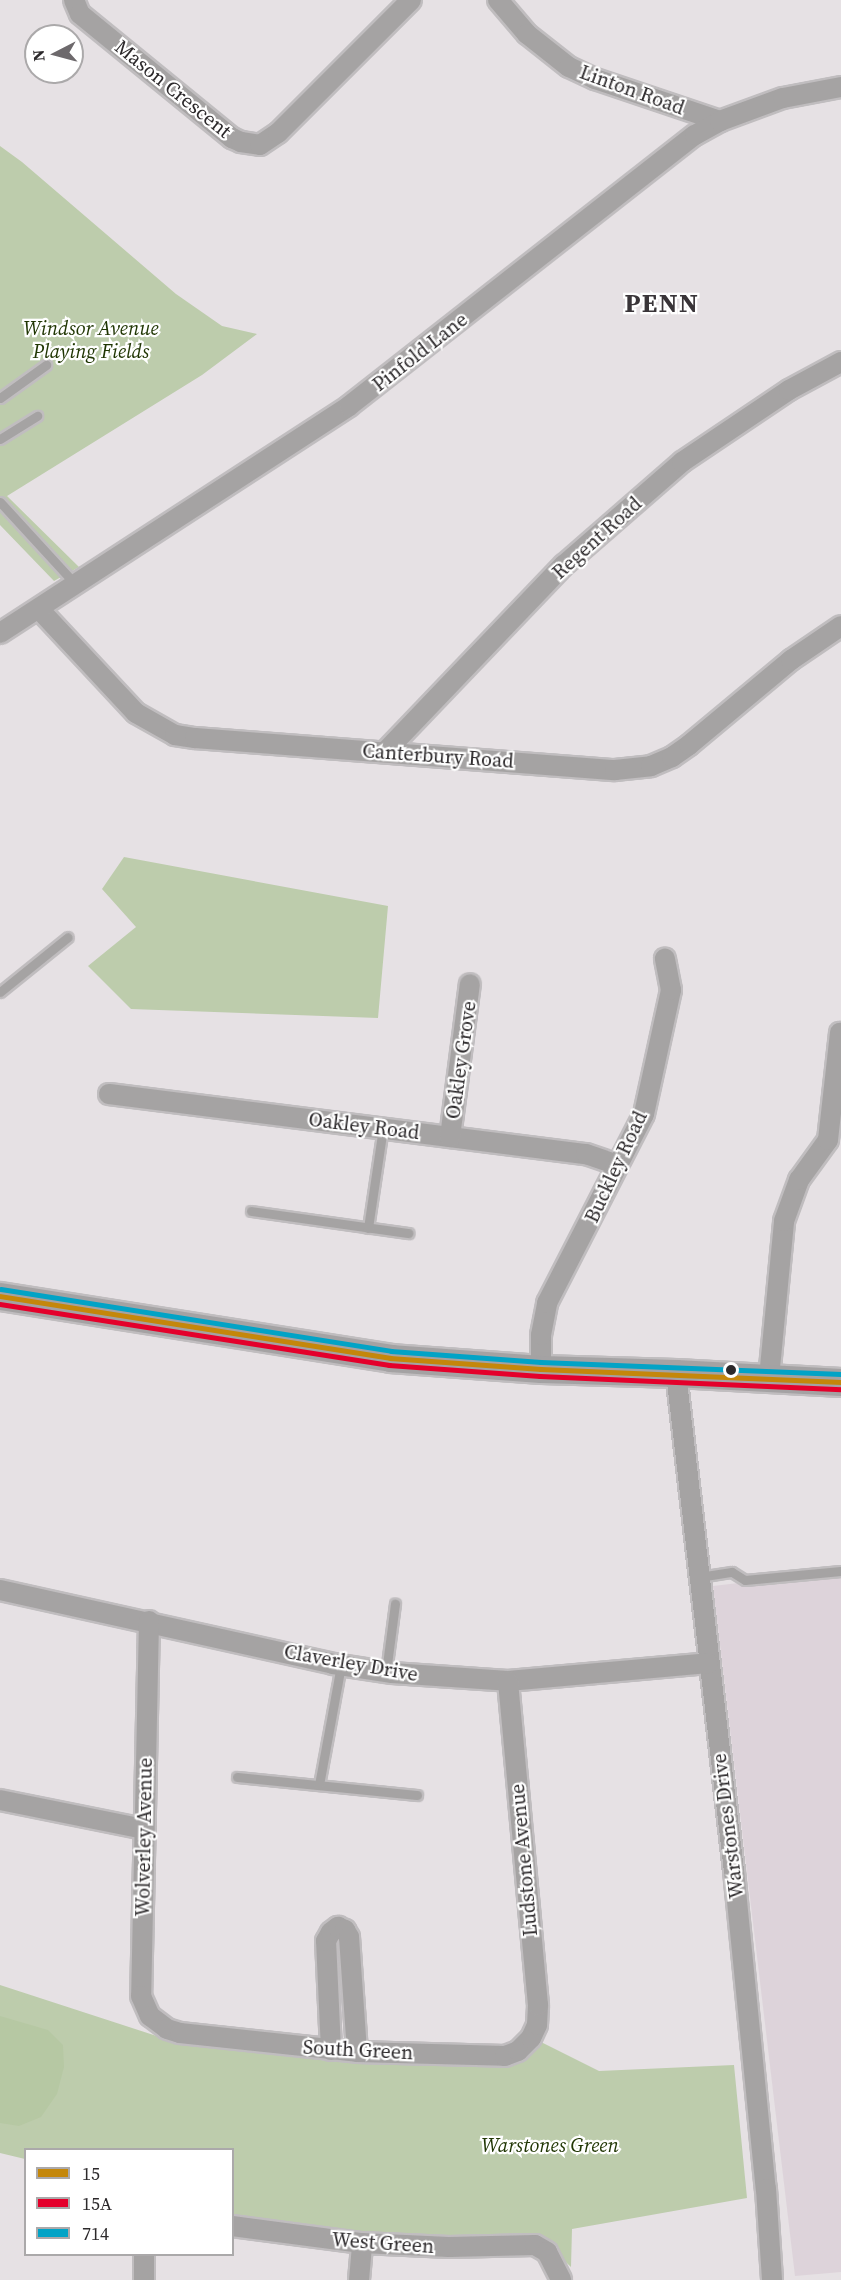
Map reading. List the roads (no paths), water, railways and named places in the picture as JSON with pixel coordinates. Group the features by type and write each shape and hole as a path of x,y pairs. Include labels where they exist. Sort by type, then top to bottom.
{"street":[{"name":"Mason Crescent","path":"74,0 80,14 232,138 250,145 260,145 278,133 411,0"},
{"name":"Linton Road","path":"498,0 527,34 570,67 595,79 720,121"},
{"name":"Pinfold Lane","path":"0,633 349,406 412,359 665,157 720,121 783,98 841,87"},
{"name":"Regent Road","path":"385,752 564,566 682,462 780,395 841,362"},
{"name":"Canterbury Road","path":"39,609 136,713 175,735 615,770 651,765 689,745 791,660 841,626"},
{"name":"Buckley Road","path":"541,1369 541,1335 547,1303 597,1210 644,1114 671,990 665,959"},
{"name":"Oakley Grove","path":"450,1137 470,984"},
{"path":"769,1377 784,1221 799,1180 828,1140 840,1033"},
{"name":"Oakley Road","path":"109,1094 586,1154 618,1165"},
{"path":"0,1296 390,1358 541,1369 769,1377 841,1383"},
{"name":"Warstones Drive","path":"676,1373 734,1872 766,2189 772,2280"},
{"name":"Claverley Drive","path":"0,1590 340,1665 386,1672 508,1681 708,1663"},
{"name":"Wolverley Avenue","path":"148,1621 141,1996 150,2016 166,2029 180,2033"},
{"name":"Ludstone Avenue","path":"508,1681 538,2005 537,2025 531,2038"},
{"path":"0,1800 144,1829"},
{"path":"331,2050 326,1941 331,1932 338,1927 345,1930 349,1938 357,2052"},
{"name":"South Green","path":"180,2033 357,2052 505,2056 518,2051 531,2038"},
{"name":"West Green","path":"234,2226 362,2243 450,2247 535,2245 547,2252 561,2280"},
{"path":"359,2280 362,2243"},
{"path":"144,2256 144,2280"}],"lane":[{"path":"0,398 46,365"},
{"path":"0,439 37,416"},
{"path":"0,502 76,585"},
{"path":"0,992 68,938"},
{"path":"368,1228 383,1128"},
{"path":"251,1211 408,1233"},
{"path":"699,1577 732,1572 745,1580 841,1571"},
{"path":"386,1672 395,1604"},
{"path":"319,1785 340,1665"},
{"path":"237,1778 417,1795"}],"district":[{"name":"PENN","path":"662,304"}],"park label":[{"name":"Windsor Avenue Playing Fields","path":"91,340"},
{"name":"Warstones Green","path":"550,2145"}]}
